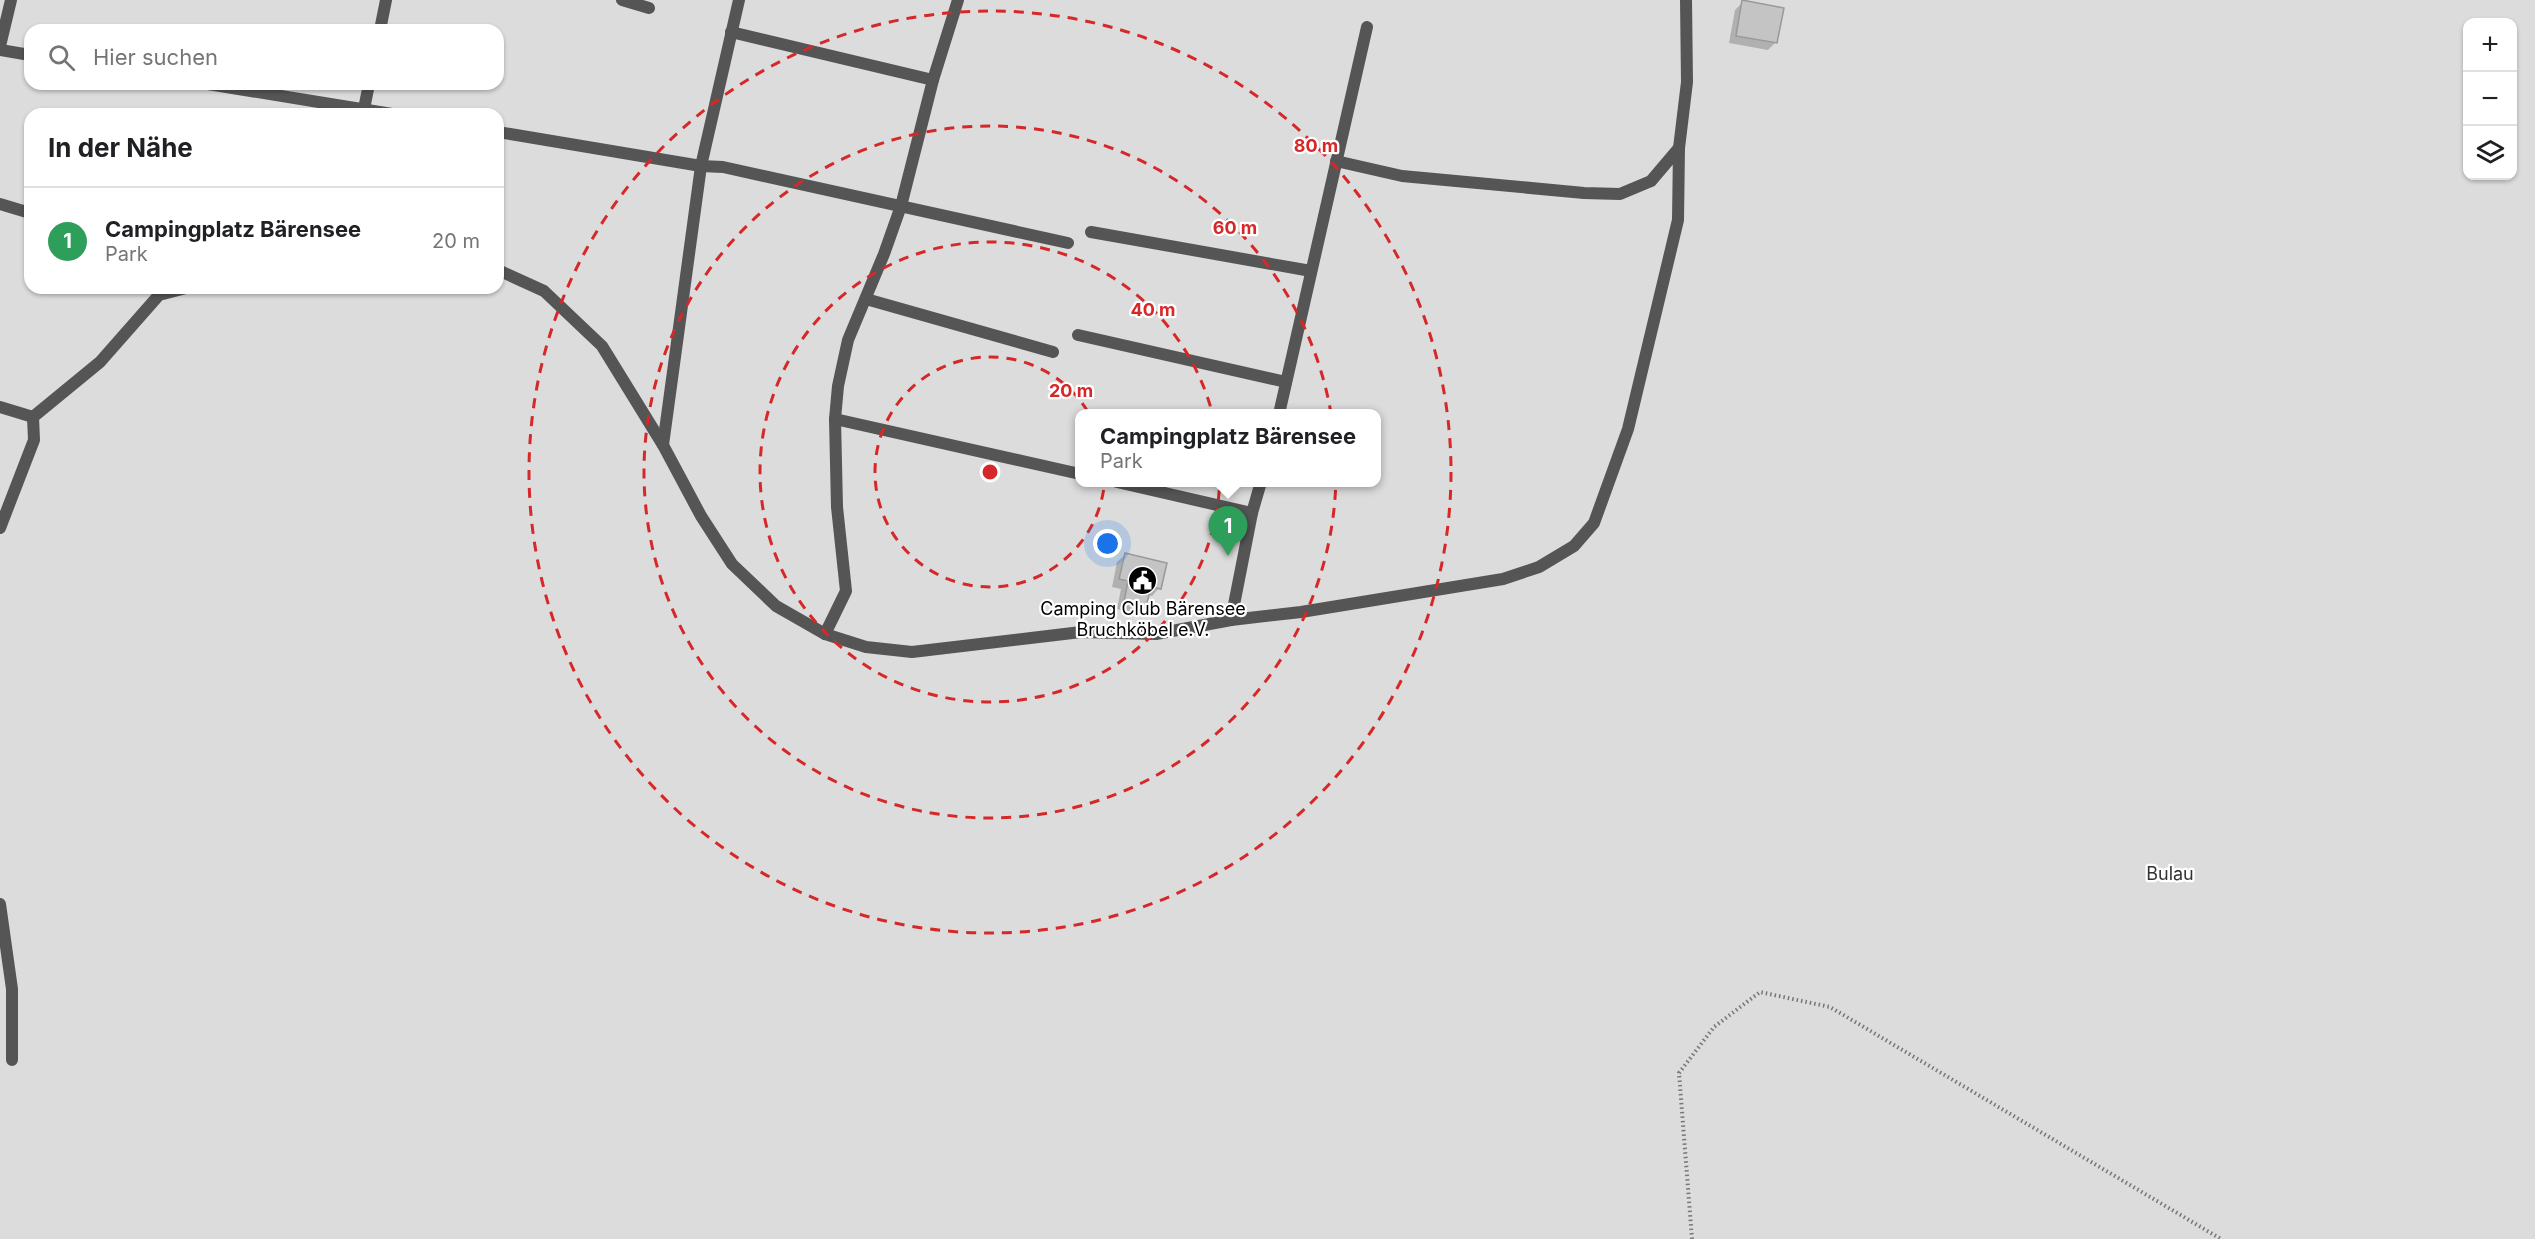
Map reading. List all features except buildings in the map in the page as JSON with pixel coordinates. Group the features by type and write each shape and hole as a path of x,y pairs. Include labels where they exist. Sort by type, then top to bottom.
{"lane":[{"path":"0,46 11,0"},
{"path":"381,24 386,0"},
{"path":"622,0 649,8"},
{"path":"663,445 701,166 739,0"},
{"path":"825,634 846,591 837,507 835,419 838,386 848,340 901,206 933,80 958,0"},
{"path":"504,273 544,291 602,346 663,445 701,516 732,564 776,606 825,634 866,647 912,652 1081,632 1156,634 1231,620 1301,612 1503,579 1539,567 1574,546 1594,523 1628,429 1678,220 1679,148 1688,82 1686,0"},
{"path":"1280,409 1367,27"},
{"path":"732,32 933,80"},
{"path":"0,50 24,54"},
{"path":"241,90 341,108"},
{"path":"364,108 368,90"},
{"path":"504,133 701,166 723,167 1068,243"},
{"path":"1336,161 1402,176 1584,193 1620,194 1651,181 1679,148"},
{"path":"0,204 24,211"},
{"path":"1091,232 1311,270"},
{"path":"33,417 100,362 159,296 166,294"},
{"path":"866,299 1053,352"},
{"path":"1078,335 1286,382"},
{"path":"0,407 33,417"},
{"path":"0,528 34,440 33,417"},
{"path":"835,419 1075,473"},
{"path":"1135,487 1252,513"},
{"path":"1231,620 1252,513 1261,487"},
{"path":"0,904 12,989 12,1060"}],"path":[{"path":"1692,1239 1679,1073 1714,1027 1760,992 1830,1007 1933,1066 2221,1239"}],"green space":[{"name":"Bulau","path":"0,0 2535,0 2535,1239 0,1239"}],"place":[{"name":"Campingplatz Bärensee","path":"1228,556"},
{"name":"Camping Club Bärensee Bruchköbel e.V.","path":"1143,580"}]}
